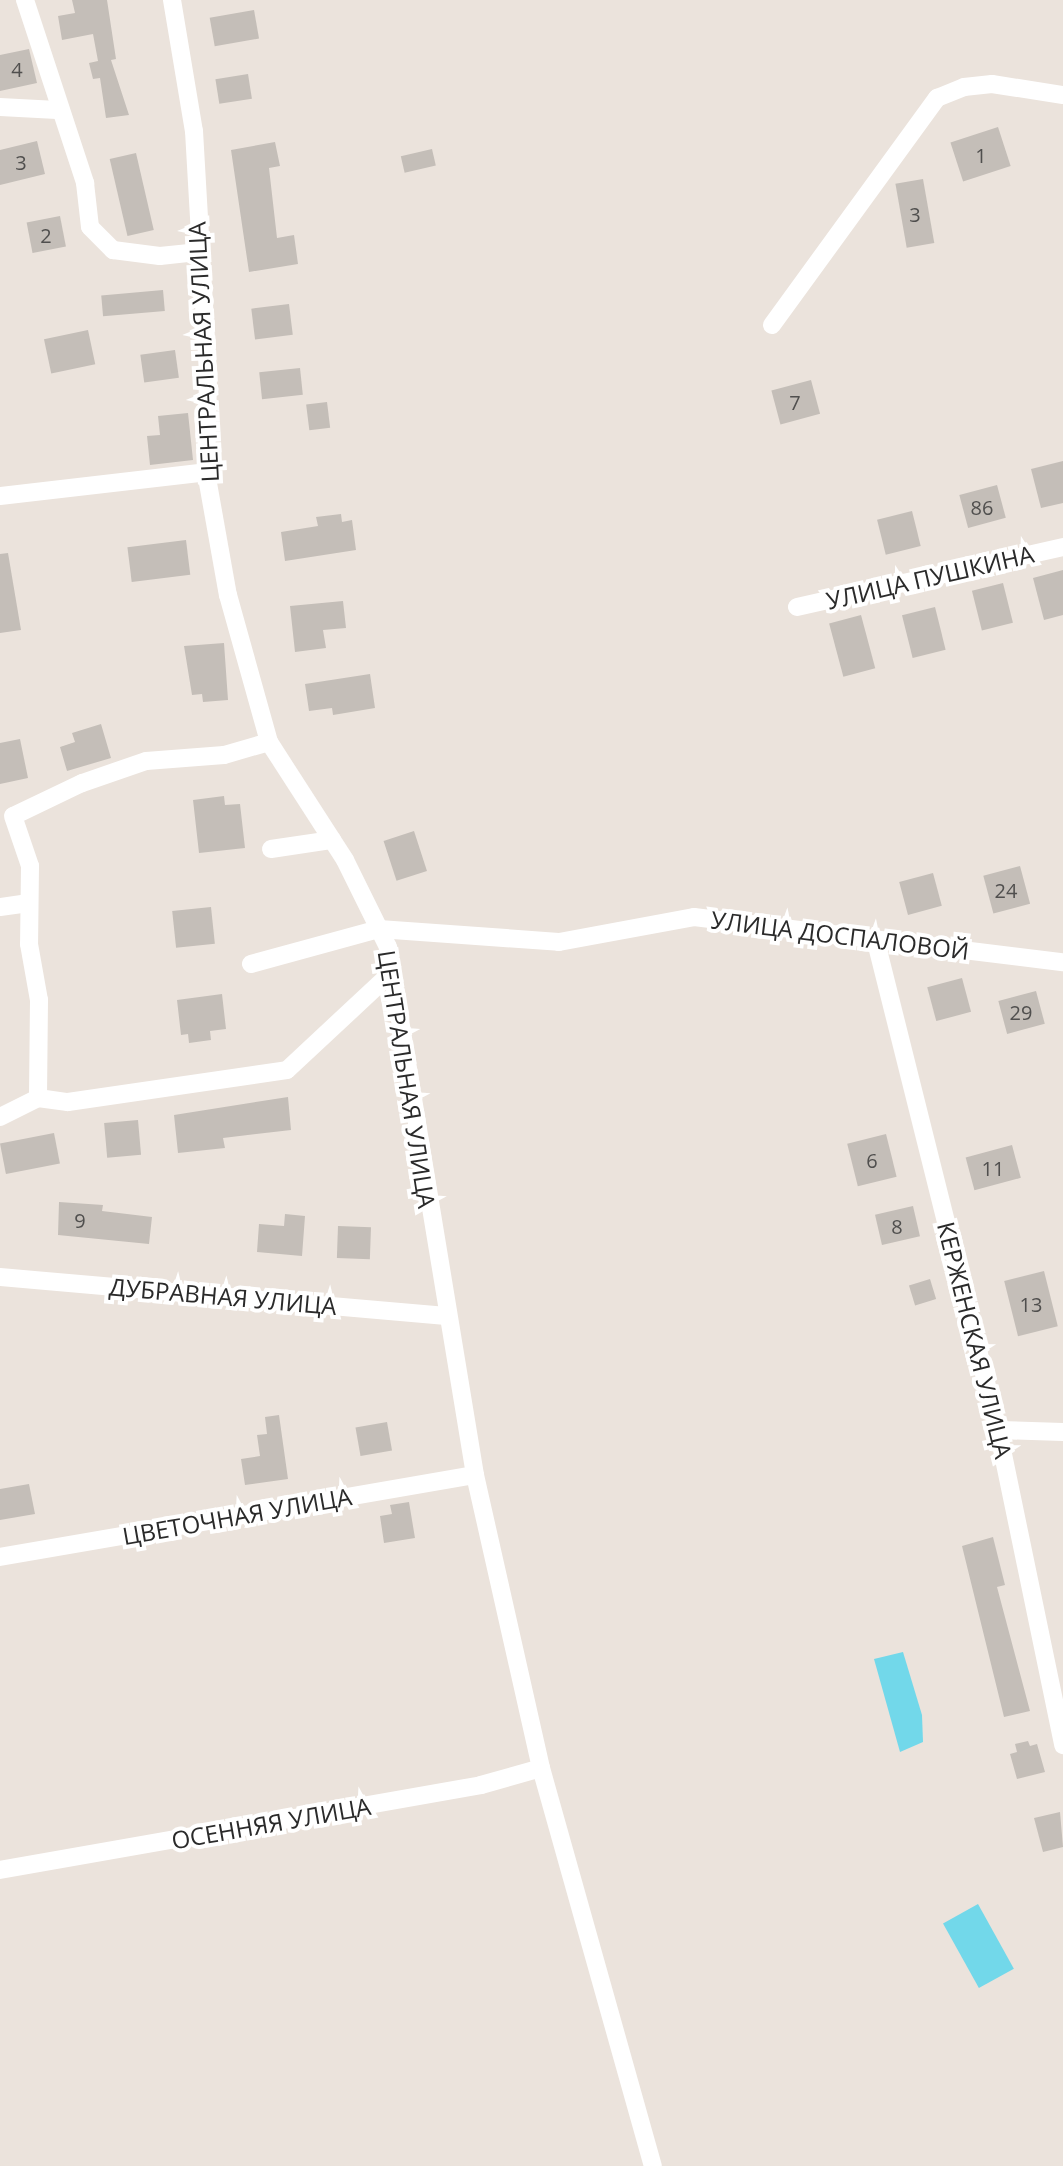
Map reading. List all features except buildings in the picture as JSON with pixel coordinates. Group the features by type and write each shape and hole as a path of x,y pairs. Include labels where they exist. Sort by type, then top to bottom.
{"street":[{"path":"25,0 57,110 85,183 90,227 113,250 160,256 197,252"},
{"name":"ЦЕНТРАЛЬНАЯ УЛИЦА","path":"172,0 194,131 197,252 208,377 206,472 228,595 269,742 332,840 379,929 392,972 446,1316 475,1475 541,1768 653,2166"},
{"path":"772,325 937,98 964,87 992,84 1063,95"},
{"path":"0,107 57,110"},
{"path":"0,496 206,472"},
{"name":"УЛИЦА ПУШКИНА","path":"797,607 1063,547"},
{"path":"38,1098 39,1000 29,944 30,866 7,812 146,761 224,755 269,742"},
{"path":"271,849 332,840"},
{"path":"0,907 29,903"},
{"name":"УЛИЦА ДОСПАЛОВОЙ","path":"251,964 379,929 559,942 694,917 1063,962"},
{"name":"КЕРЖЕНСКАЯ УЛИЦА","path":"875,938 998,1430 1063,1745"},
{"path":"0,1117 38,1098 68,1102 287,1070 392,972"},
{"name":"ДУБРАВНАЯ УЛИЦА","path":"0,1277 446,1316"},
{"path":"998,1430 1063,1432"},
{"name":"ЦВЕТОЧНАЯ УЛИЦА","path":"0,1557 475,1475"},
{"name":"ОСЕННЯЯ УЛИЦА","path":"0,1870 481,1785 541,1768"}],"water":[{"path":"903,1652 922,1715 923,1742 900,1752 874,1659"},
{"path":"978,1904 1014,1969 979,1988 943,1923"}]}
